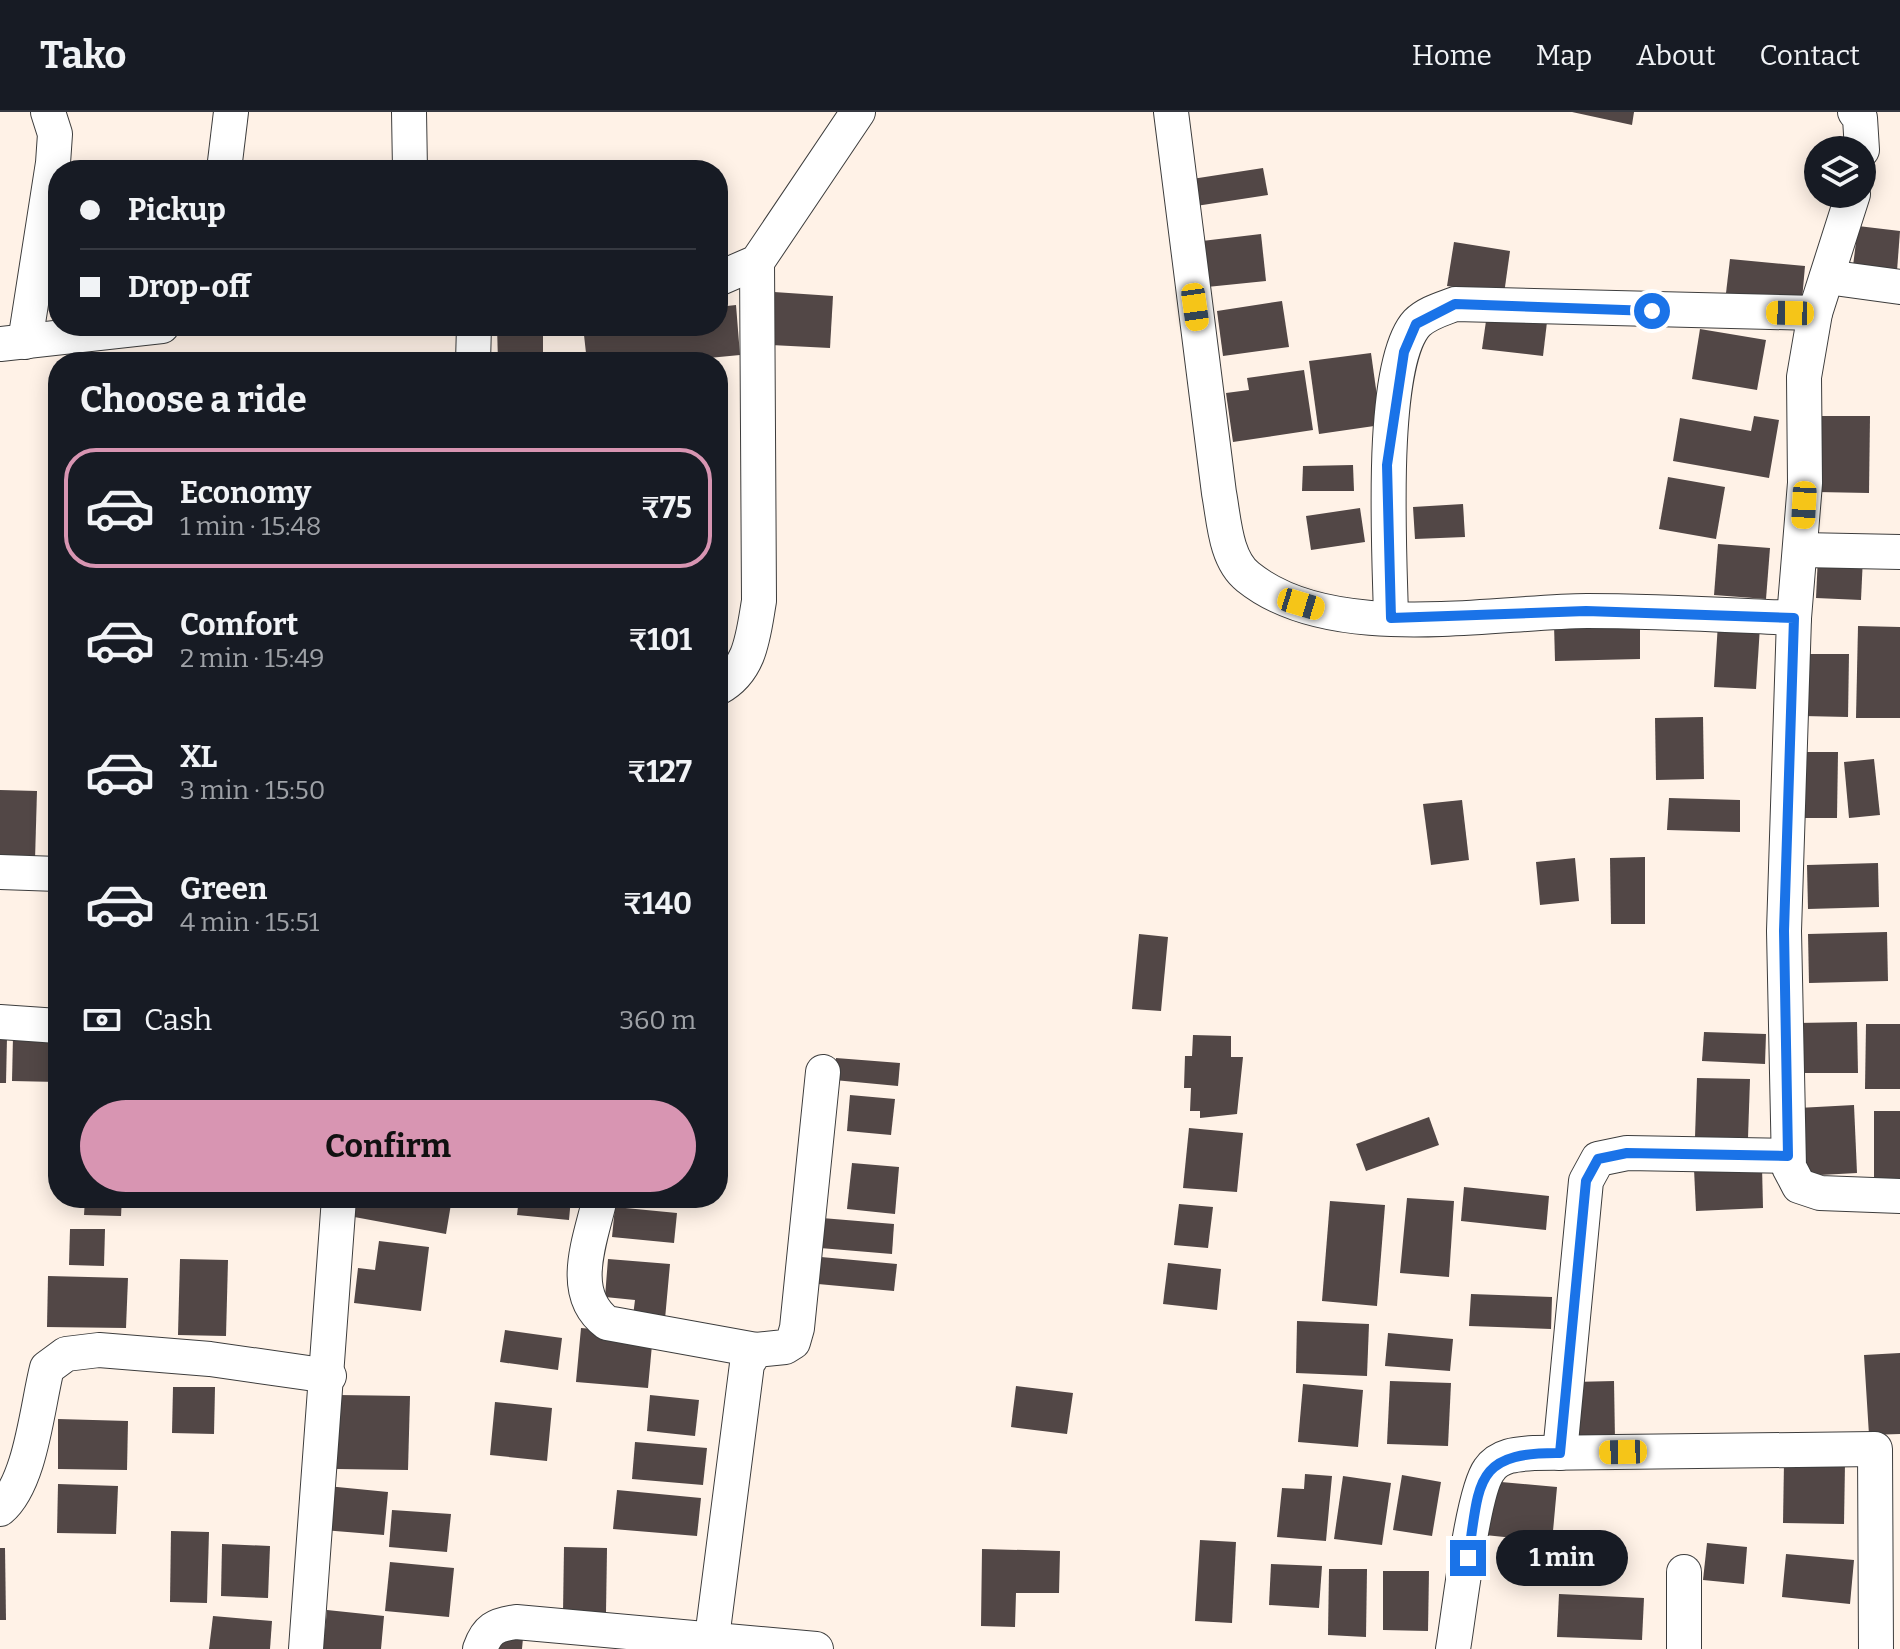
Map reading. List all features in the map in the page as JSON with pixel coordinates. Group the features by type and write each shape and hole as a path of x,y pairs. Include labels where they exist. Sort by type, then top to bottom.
{"street":[{"path":"48,112 55,134 53,160"},
{"path":"225,160 231,112"},
{"path":"409,112 410,160"},
{"path":"728,275 757,262 858,112"},
{"path":"1171,112 1228,545 1245,575 1276,597 1325,612 1391,618 1586,611 1794,618"},
{"path":"1855,112 1860,118 1861,136"},
{"path":"48,185 12,343 74,336"},
{"path":"1849,208 1815,313 1804,377 1802,550 1794,618 1784,944 1788,1156 1791,1177 1807,1190 1900,1196"},
{"path":"728,683 735,679 752,645 759,601 757,262"},
{"path":"1827,277 1900,287"},
{"path":"1391,618 1387,465 1404,352 1416,324 1455,304 1815,313"},
{"path":"1802,550 1900,552"},
{"path":"0,872 48,874"},
{"path":"0,1022 48,1025"},
{"path":"598,1208 585,1266 584,1290 597,1316 607,1323 756,1350 785,1347 793,1342 797,1328 823,1072"},
{"path":"1560,1453 1586,1181 1598,1159 1627,1153 1788,1156"},
{"path":"306,1649 329,1376 338,1208"},
{"path":"0,1509 13,1498 18,1484 47,1368 66,1354 99,1350 143,1353 329,1376"},
{"path":"712,1638 745,1377 756,1350"},
{"path":"1453,1649 1473,1528 1487,1472 1497,1461 1516,1454 1875,1449 1876,1649"},
{"path":"1684,1572 1684,1649"},
{"path":"480,1649 485,1634 495,1625 516,1622 580,1638 712,1638 816,1649"}],"building":[{"path":"1572,112 1634,112 1632,125"},
{"path":"1263,168 1268,195 1196,206 1192,179"},
{"path":"1858,226 1900,231 1897,271 1853,266"},
{"path":"1261,234 1266,281 1207,287 1202,241"},
{"path":"1454,242 1510,251 1504,294 1447,286"},
{"path":"1730,259 1805,266 1802,300 1726,293"},
{"path":"774,292 833,296 830,348 771,345"},
{"path":"1282,301 1289,347 1223,356 1217,311"},
{"path":"736,305 740,355 728,356 728,352 586,352 584,336 728,336 728,306"},
{"path":"1487,314 1547,322 1543,356 1482,349"},
{"path":"1700,329 1766,340 1757,390 1692,379"},
{"path":"497,336 543,336 543,352 498,352"},
{"path":"1371,353 1381,425 1319,434 1309,361"},
{"path":"1304,370 1313,430 1233,442 1226,393 1249,390 1247,378"},
{"path":"1754,416 1779,420 1769,478 1673,461 1680,418 1751,431"},
{"path":"1818,416 1870,416 1869,493 1817,492"},
{"path":"1353,465 1354,491 1302,491 1303,466"},
{"path":"1668,477 1725,487 1716,539 1659,529"},
{"path":"1463,504 1465,537 1415,539 1413,507"},
{"path":"1360,508 1365,542 1311,550 1306,516"},
{"path":"1718,544 1770,548 1766,599 1714,595"},
{"path":"1818,556 1863,557 1861,600 1816,598"},
{"path":"1640,623 1640,659 1555,661 1554,624"},
{"path":"1718,623 1760,626 1756,689 1714,687"},
{"path":"1858,626 1900,627 1900,718 1856,718"},
{"path":"1803,654 1849,654 1848,717 1803,716"},
{"path":"1703,717 1704,779 1656,780 1655,718"},
{"path":"1804,752 1838,752 1837,818 1803,818"},
{"path":"1874,759 1880,815 1849,818 1844,762"},
{"path":"0,790 37,791 35,860 0,859"},
{"path":"1669,798 1740,800 1740,832 1667,830"},
{"path":"1462,800 1469,860 1431,865 1423,804"},
{"path":"1645,857 1645,924 1611,924 1610,858"},
{"path":"1575,858 1579,901 1540,905 1536,862"},
{"path":"1878,863 1879,907 1808,909 1807,865"},
{"path":"1887,932 1888,981 1809,983 1808,934"},
{"path":"1139,934 1168,937 1161,1011 1132,1009"},
{"path":"1857,1022 1858,1073 1796,1073 1796,1023"},
{"path":"1866,1024 1900,1024 1900,1089 1865,1089"},
{"path":"1704,1032 1766,1034 1765,1064 1702,1061"},
{"path":"1193,1035 1231,1036 1231,1057 1243,1057 1237,1114 1200,1118 1200,1111 1190,1111 1191,1088 1184,1088 1185,1056 1192,1056"},
{"path":"13,1036 48,1036 48,1082 12,1081"},
{"path":"0,1037 7,1037 6,1083 0,1083"},
{"path":"836,1058 900,1063 898,1086 834,1080"},
{"path":"1697,1078 1750,1079 1748,1138 1695,1137"},
{"path":"850,1095 895,1099 891,1135 847,1131"},
{"path":"1854,1105 1857,1173 1802,1176 1798,1108"},
{"path":"1874,1111 1900,1111 1900,1181 1874,1181"},
{"path":"1429,1117 1439,1145 1366,1171 1356,1144"},
{"path":"1189,1128 1243,1133 1237,1192 1183,1188"},
{"path":"852,1163 899,1167 895,1214 847,1209"},
{"path":"1762,1166 1763,1208 1696,1211 1694,1169"},
{"path":"1464,1187 1549,1196 1546,1230 1461,1221"},
{"path":"1407,1198 1454,1201 1449,1277 1400,1273"},
{"path":"1330,1201 1385,1205 1377,1306 1322,1301"},
{"path":"1179,1204 1213,1207 1208,1248 1174,1245"},
{"path":"84,1208 121,1208 121,1216 84,1215"},
{"path":"351,1208 450,1208 446,1234 349,1216"},
{"path":"518,1208 570,1208 569,1220 517,1215"},
{"path":"615,1208 677,1213 674,1243 612,1237"},
{"path":"822,1218 894,1224 892,1254 820,1248"},
{"path":"70,1229 105,1229 104,1266 69,1265"},
{"path":"379,1241 429,1247 421,1311 354,1303 358,1268 375,1270"},
{"path":"821,1257 897,1264 894,1291 818,1284"},
{"path":"180,1259 228,1260 226,1336 178,1335"},
{"path":"608,1259 670,1264 665,1319 633,1316 635,1300 605,1297"},
{"path":"1168,1263 1221,1269 1217,1310 1163,1304"},
{"path":"48,1276 128,1278 126,1328 47,1327"},
{"path":"1471,1294 1552,1297 1551,1329 1469,1326"},
{"path":"1297,1321 1369,1324 1367,1376 1296,1373"},
{"path":"581,1328 653,1334 648,1388 576,1382"},
{"path":"505,1330 562,1338 558,1370 500,1362"},
{"path":"1388,1333 1453,1339 1450,1371 1385,1366"},
{"path":"1900,1353 1900,1434 1869,1435 1864,1355"},
{"path":"1390,1381 1451,1383 1448,1446 1387,1444"},
{"path":"1614,1381 1615,1440 1575,1441 1573,1382"},
{"path":"1303,1384 1363,1390 1358,1447 1298,1442"},
{"path":"1016,1386 1073,1393 1067,1434 1011,1427"},
{"path":"173,1387 215,1387 214,1434 172,1433"},
{"path":"338,1395 410,1396 408,1470 337,1469"},
{"path":"650,1395 699,1400 695,1436 647,1431"},
{"path":"495,1402 552,1408 547,1461 490,1455"},
{"path":"58,1419 128,1421 127,1470 58,1469"},
{"path":"635,1442 707,1448 703,1485 632,1479"},
{"path":"1784,1462 1845,1463 1844,1524 1783,1523"},
{"path":"1305,1474 1332,1476 1326,1541 1277,1537 1282,1488 1304,1489"},
{"path":"1402,1475 1441,1482 1432,1536 1393,1530"},
{"path":"1343,1476 1391,1483 1382,1545 1334,1539"},
{"path":"1490,1481 1557,1487 1552,1542 1485,1535"},
{"path":"58,1484 118,1486 116,1534 57,1533"},
{"path":"327,1486 388,1492 384,1535 323,1530"},
{"path":"617,1490 701,1498 697,1536 613,1529"},
{"path":"392,1510 451,1514 447,1552 389,1547"},
{"path":"171,1531 209,1532 207,1603 170,1602"},
{"path":"1200,1540 1236,1542 1232,1623 1195,1621"},
{"path":"1707,1543 1747,1547 1744,1584 1703,1580"},
{"path":"222,1544 270,1546 268,1598 221,1596"},
{"path":"564,1547 607,1548 606,1613 563,1613"},
{"path":"0,1548 5,1548 6,1620 0,1620"},
{"path":"982,1549 1060,1551 1059,1593 1016,1593 1015,1627 981,1626"},
{"path":"1786,1554 1854,1560 1850,1604 1782,1597"},
{"path":"390,1562 454,1568 449,1617 385,1611"},
{"path":"1271,1564 1322,1566 1319,1608 1269,1605"},
{"path":"1329,1569 1367,1569 1366,1637 1328,1635"},
{"path":"1383,1571 1429,1571 1428,1631 1383,1630"},
{"path":"1559,1594 1644,1598 1642,1640 1557,1637"},
{"path":"327,1610 384,1616 381,1649 323,1649"},
{"path":"213,1616 272,1621 270,1649 209,1649"},
{"path":"493,1636 523,1638 522,1649 492,1649"}],"route":[{"path":"1468,1558 1487,1472 1497,1461 1516,1454 1560,1453 1586,1181 1598,1159 1627,1153 1788,1156 1784,931 1794,618 1586,611 1391,618 1387,465 1404,352 1416,324 1434,312 1455,304 1652,311"}]}
